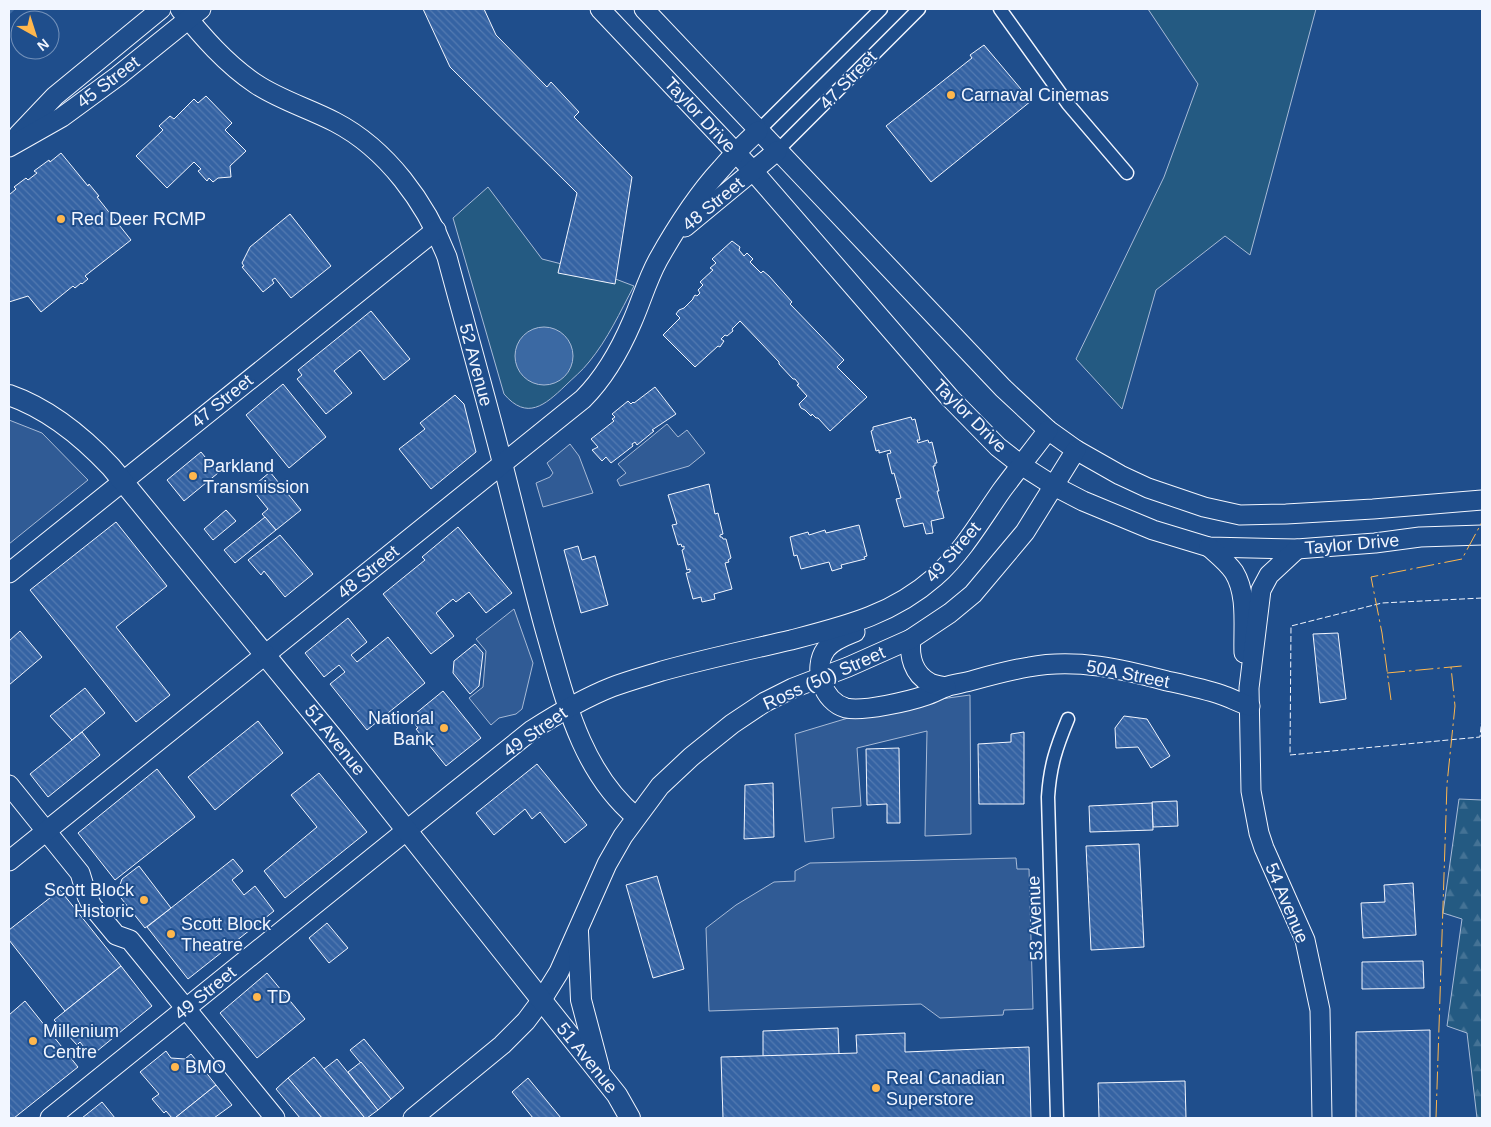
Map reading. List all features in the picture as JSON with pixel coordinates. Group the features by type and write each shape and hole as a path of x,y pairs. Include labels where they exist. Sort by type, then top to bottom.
{"main road":[{"name":"51 Avenue","path":"9,395 53,417 69,428 98,453 123,482 407,830 541,1001 601,1074 617,1095 630,1118"},
{"path":"578,932 581,1000 601,1074"}],"street":[{"name":"45 Street","path":"9,146 56,96 161,9"},
{"name":"Taylor Drive","path":"600,9 754,172 950,398 998,447 1054,486 1144,527 1209,547 1297,549 1375,543 1420,537 1482,535"},
{"name":"Taylor Drive","path":"644,9 1004,388 1048,430 1076,450 1120,475 1148,488 1204,507 1240,514 1286,514 1373,509 1482,500"},
{"name":"47 Street","path":"758,131 881,9"},
{"name":"47 Street","path":"778,151 918,9"},
{"path":"1000,9 1068,104 1127,173"},
{"name":"45 Street","path":"9,146 62,118 118,76 190,12"},
{"name":"52 Avenue","path":"190,12 224,58 254,82 280,98 337,123 370,146 406,183 436,230 447,257 503,464 533,587 568,708 592,764 618,800 636,817"},
{"name":"48 Street","path":"9,861 566,414 591,391 624,339 650,277 689,209 720,169 758,131"},
{"name":"48 Street","path":"672,237 778,151"},
{"name":"47 Street","path":"9,573 436,230"},
{"name":"49 Street","path":"50,1118 532,730 568,708 620,684 663,671 845,626 875,615 899,603 935,576 950,561 1048,430"},
{"name":"Ross (50) Street","path":"413,1118 502,1046 526,1021 541,1001 559,972 607,864 623,836 660,786 691,757 732,724 765,702 792,688 876,656 911,639 950,613 973,594 1025,532 1076,450"},
{"path":"1209,547 1226,562 1235,574 1241,590 1243,602 1244,671 1250,697"},
{"path":"1250,697 1261,590 1269,576 1297,549"},
{"path":"820,677 822,656 831,644 874,623 899,603"},
{"path":"911,639 910,651 916,670 931,684 946,687"},
{"name":"50A Street","path":"820,677 824,689 834,702 856,710 873,708 927,695 946,687 1030,666 1056,664 1103,666 1222,695 1250,697"},
{"name":"54 Avenue","path":"1250,697 1252,791 1259,833 1270,863 1305,940 1320,1010 1322,1118"},
{"name":"53 Avenue","path":"1058,1118 1048,798 1050,774 1056,750 1068,719"},
{"path":"9,785 80,874 92,906 116,935 130,940 276,1118"}],"green space":[{"path":"1148,9 1316,9 1250,255 1225,236 1156,290 1122,409 1076,359 1164,177 1198,84"},
{"path":"488,187 542,259 605,275 634,286 608,335 589,362 558,393 536,407 520,407 504,394 453,218"},
{"path":"1459,799 1482,800 1482,1118 1477,1118 1467,1033 1447,1026 1462,919 1443,913"}],"shaded area":[{"path":"544,327 560,332 568,340 573,356 568,372 560,380 544,385 528,380 520,372 515,356 520,340 528,332"},
{"path":"9,420 42,433 88,480 9,544"},
{"path":"667,424 678,437 687,430 705,453 689,466 620,486 617,480 626,473 618,464"},
{"path":"570,444 579,456 593,493 543,507 536,483 550,477 553,473 547,463"},
{"path":"514,609 533,663 522,709 516,714 499,718 491,725 469,698 483,687 486,651 476,639"},
{"path":"970,695 971,834 925,836 927,731 857,748 861,806 832,808 834,838 805,842 795,734 868,712"},
{"path":"1016,858 1017,869 1029,869 1033,1009 1004,1010 1003,1015 940,1018 921,1004 709,1011 706,928 736,905 774,882 795,881 795,871 810,863"}],"building":[{"path":"423,9 484,9 496,35 547,87 551,82 579,112 574,117 632,177 615,284 558,273 577,193 450,67"},
{"path":"984,45 1031,101 931,182 886,126 972,58 970,55"},
{"path":"206,96 232,123 225,130 246,151 230,166 231,177 218,178 213,182 209,178 207,181 198,171 201,169 194,162 167,188 136,156 163,130 159,126 170,116 174,119 194,99 198,103"},
{"name":"Red Deer RCMP","path":"61,153 88,186 89,184 99,196 97,197 131,240 85,276 88,279 82,284 75,288 73,286 41,312 28,296 9,302 9,195 16,189 14,187 26,178 28,180 37,173 34,171"},
{"path":"290,214 331,266 291,298 275,278 272,280 274,283 263,292 242,267 250,247"},
{"path":"732,241 740,247 739,250 744,256 747,253 753,259 750,262 761,273 763,271 769,276 792,302 790,304 844,360 837,367 867,397 830,431 818,418 812,414 811,416 801,408 799,404 807,396 797,385 799,384 740,321 732,329 733,331 721,339 724,341 720,347 718,346 695,367 663,335 680,318 676,314 679,310 684,308 695,295 697,296 700,293 698,290 703,285 700,282 713,270 710,268 716,263 712,259"},
{"path":"371,311 410,359 384,380 360,350 334,371 352,393 326,414 297,379 302,375 298,370"},
{"path":"283,384 326,437 289,468 246,415"},
{"path":"655,387 676,414 652,430 654,431 637,445 635,442 632,444 633,446 611,463 606,457 602,461 592,450 598,447 591,439 614,421 612,419 615,417 612,414 628,401 631,404 634,403"},
{"path":"455,395 464,404 476,452 431,489 399,449 425,429 420,423"},
{"path":"911,417 912,420 915,419 920,440 917,440 918,443 928,440 929,443 932,442 937,463 933,466 944,518 931,521 933,533 926,534 923,523 904,527 896,499 901,498 887,454 891,453 890,450 879,453 879,450 876,451 871,431 873,427"},
{"name":"Parkland Transmission","path":"201,452 218,473 184,501 167,480"},
{"path":"270,472 301,510 276,530 262,514 268,509 251,488"},
{"path":"709,484 715,514 718,513 723,534 720,537 726,539 731,558 728,560 729,562 725,563 732,589 714,594 715,599 702,602 701,597 693,599 686,573 690,572 690,569 687,570 682,550 684,546 678,545 672,525 677,524 668,495"},
{"path":"226,510 236,521 213,540 204,529"},
{"path":"265,517 276,530 235,563 224,550"},
{"path":"116,522 167,586 116,627 170,695 136,722 30,590"},
{"path":"859,525 867,556 864,557 865,559 841,565 842,568 832,571 829,562 801,569 797,555 794,556 790,537 808,532 809,535 825,530 826,533"},
{"path":"458,527 512,593 486,613 469,592 456,602 453,599 436,613 454,636 431,654 383,594 425,560 422,557"},
{"path":"280,535 313,574 285,597 264,571 261,575 248,560"},
{"path":"578,546 582,560 595,556 608,605 581,613 564,550"},
{"path":"348,618 367,642 351,655 357,662 388,637 425,683 367,730 330,684 345,672 339,665 324,677 305,653"},
{"path":"20,631 42,657 9,685 9,641"},
{"path":"1338,633 1346,699 1320,703 1313,634"},
{"path":"475,644 483,653 479,686 470,694 453,673 454,661"},
{"path":"85,688 105,713 72,740 50,716"},
{"path":"443,691 481,738 446,766 416,729 418,728 410,718"},
{"path":"1124,716 1147,719 1170,756 1151,768 1138,747 1116,748 1115,728"},
{"path":"258,721 283,753 215,810 188,777"},
{"path":"82,732 100,755 48,797 30,774"},
{"path":"1024,732 1024,804 979,804 978,744 1011,742 1011,734"},
{"path":"899,748 900,823 887,823 887,804 867,805 866,749"},
{"path":"537,764 587,825 565,843 540,812 532,819 525,809 494,835 476,813"},
{"path":"157,769 195,817 115,880 78,833"},
{"path":"319,773 367,832 285,898 264,871 317,827 291,795"},
{"path":"773,783 774,837 744,839 745,785"},
{"path":"1177,801 1178,826 1153,827 1152,802"},
{"path":"1152,803 1153,830 1090,832 1089,806"},
{"path":"1139,844 1144,947 1091,950 1086,846"},
{"path":"233,859 243,871 232,880 244,895 255,886 274,911 188,979 147,927"},
{"name":"Scott Block Historic","path":"139,866 171,908 145,928 117,893 122,879"},
{"path":"657,876 684,969 653,978 626,885"},
{"path":"1413,883 1416,935 1363,938 1361,903 1385,902 1384,885"},
{"path":"60,890 121,966 65,1011 9,940 9,930"},
{"path":"327,923 348,948 329,963 309,938"},
{"path":"1423,961 1424,988 1362,989 1362,962"},
{"path":"121,966 152,1006 91,1056 80,1042 77,1045 54,1020"},
{"path":"267,973 305,1019 257,1058 220,1013"},
{"name":"Millenium Centre","path":"25,1001 78,1067 14,1118 9,1118 9,1015"},
{"path":"838,1028 839,1054 763,1056 763,1031"},
{"path":"1430,1030 1430,1118 1356,1118 1356,1032"},
{"name":"Real Canadian Superstore","path":"905,1033 905,1052 1029,1047 1031,1118 723,1118 721,1057 857,1053 856,1035"},
{"path":"364,1039 404,1088 391,1099 350,1050"},
{"path":"166,1051 171,1058 185,1059 191,1054 216,1085 175,1118 172,1118 166,1111 164,1113 152,1099 159,1094 140,1072"},
{"path":"314,1057 365,1118 322,1118 288,1078"},
{"path":"337,1059 378,1110 367,1118 365,1118 324,1069"},
{"path":"361,1062 391,1099 378,1110 348,1072"},
{"path":"288,1078 322,1118 300,1118 276,1089"},
{"path":"528,1078 561,1118 533,1118 512,1092"},
{"path":"1185,1081 1186,1118 1099,1118 1098,1083"},
{"path":"216,1085 232,1105 214,1118 175,1118"},
{"path":"102,1102 115,1118 82,1118"}],"waterway":[{"path":"9,12 12,9"}],"fence":[{"path":"1482,598 1382,603 1291,626 1290,755 1480,737 1482,718"}],"power":[{"path":"1391,700 1382,633 1371,577 1462,559 1482,522"},
{"path":"1387,673 1462,666"},
{"path":"1436,1118 1447,784 1455,706 1451,667"}],"place":[{"name":"Carnaval Cinemas","path":"951,95"},
{"name":"Red Deer RCMP","path":"61,219"},
{"name":"Parkland Transmission","path":"193,476"},
{"name":"National Bank","path":"444,728"},
{"name":"Scott Block Historic","path":"144,900"},
{"name":"Scott Block Theatre","path":"171,934"},
{"name":"TD","path":"257,997"},
{"name":"Millenium Centre","path":"33,1041"},
{"name":"BMO","path":"175,1067"},
{"name":"Real Canadian Superstore","path":"876,1088"}]}
